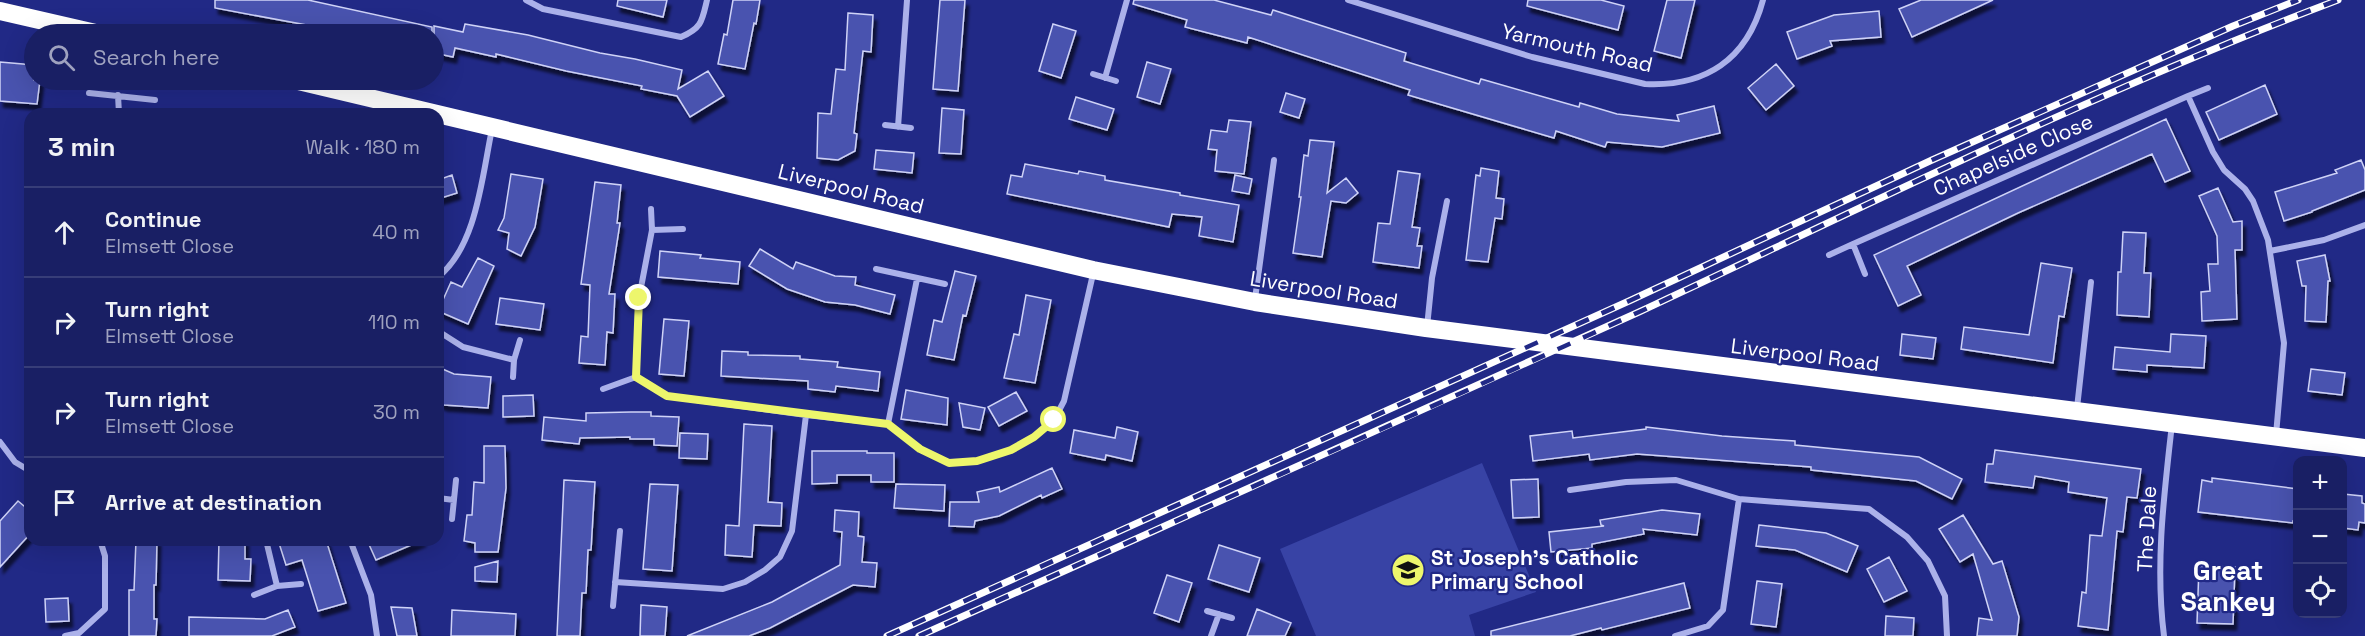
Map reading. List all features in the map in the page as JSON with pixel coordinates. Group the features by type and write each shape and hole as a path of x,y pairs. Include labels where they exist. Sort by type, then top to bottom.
{"highway":[{"path":"0,11 57,24"},
{"name":"Liverpool Road","path":"337,90 415,108"},
{"name":"Liverpool Road","path":"444,115 1093,270 1255,302 1576,348 2365,448"}],"street":[{"path":"526,0 543,9 681,37 694,31 702,22 707,0"},
{"path":"898,127 907,0"},
{"path":"1105,78 1127,0"},
{"name":"Yarmouth Road","path":"1348,0 1532,57 1645,84 1662,85 1693,80 1710,73 1724,63 1748,36 1763,0"},
{"path":"1093,74 1116,81"},
{"name":"Chapelside Close","path":"1829,255 2208,88"},
{"path":"89,93 154,100"},
{"path":"118,95 119,108"},
{"path":"2188,96 2219,162 2245,189 2265,229 2284,344 2276,436"},
{"path":"885,125 911,128"},
{"path":"444,271 456,259 464,244 475,206 492,126"},
{"path":"1255,302 1274,160"},
{"path":"1426,328 1432,278 1446,201"},
{"path":"636,377 639,298 652,230 651,209"},
{"path":"2270,251 2324,240 2365,225"},
{"path":"652,230 683,229"},
{"path":"1852,244 1865,274"},
{"path":"876,269 945,284"},
{"path":"636,377 667,396 888,424 920,449 949,463 977,461 1011,450 1034,437 1054,420 1064,401 1093,270"},
{"path":"888,424 917,279"},
{"path":"2076,411 2091,282"},
{"path":"444,335 463,347 514,360"},
{"path":"513,377 514,360 520,340"},
{"path":"603,390 636,377"},
{"path":"615,582 723,589 745,582 765,570 780,557 792,531 806,415"},
{"name":"The Dale","path":"2164,636 2160,603 2161,527 2172,424"},
{"path":"0,442 15,462 24,467"},
{"path":"452,519 456,480"},
{"path":"1570,490 1626,482 1676,480 1739,500 1869,508 1907,537 1928,561 1945,596 1947,636"},
{"path":"444,499 454,500"},
{"path":"1675,636 1708,626 1723,610 1739,500"},
{"path":"613,606 620,531"},
{"path":"65,636 79,633 105,609 105,556 102,546"},
{"path":"267,546 277,586"},
{"path":"352,546 371,595 377,636"},
{"path":"254,595 277,586 301,584"},
{"path":"1207,611 1232,618"},
{"path":"1211,636 1219,614"}],"shaded area":[{"name":"St Joseph's Catholic Primary School","path":"1482,463 1536,592 1469,615 1475,636 1316,636 1280,549"}],"building":[{"path":"215,0 308,0 418,24 301,24 215,8"},
{"path":"618,0 667,0 663,17 617,6"},
{"path":"733,0 760,0 745,69 718,64 724,34 727,35"},
{"path":"940,0 965,0 958,91 933,89"},
{"path":"1134,0 1214,0 1271,15 1273,10 1406,53 1404,61 1479,84 1481,79 1579,107 1580,103 1617,114 1679,121 1677,115 1714,106 1720,133 1662,147 1607,142 1605,147 1556,131 1554,138 1408,95 1410,90 1248,37 1247,43 1185,27 1187,20 1133,4"},
{"path":"1528,0 1601,0 1624,6 1618,30 1527,6"},
{"path":"1667,0 1695,0 1681,58 1654,51"},
{"path":"1921,0 1993,0 1912,37 1899,9"},
{"path":"1879,11 1881,37 1830,41 1832,46 1797,59 1787,32 1834,15"},
{"path":"848,13 873,15 871,52 863,51 854,133 857,134 855,151 838,160 817,158 818,113 831,114 836,69 845,70"},
{"path":"465,24 528,35 682,70 678,89 708,71 724,96 690,117 677,96 641,89 642,86 496,54 496,57 455,48 453,57 444,55 444,28 463,32"},
{"path":"1053,24 1076,31 1061,78 1039,71"},
{"path":"0,62 24,64 24,90 39,90 37,104 0,101"},
{"path":"1147,62 1171,69 1160,104 1137,97"},
{"path":"1776,64 1794,86 1766,110 1748,88"},
{"path":"2265,85 2277,114 2219,140 2206,112"},
{"path":"1286,93 1305,99 1299,118 1280,112"},
{"path":"1076,97 1114,109 1107,130 1069,119"},
{"path":"942,108 964,110 961,154 939,153"},
{"path":"2166,119 2190,171 2165,182 2152,154 2018,213 1907,266 1921,295 1898,306 1874,255"},
{"path":"1229,120 1251,122 1244,174 1215,171 1217,150 1208,149 1211,130 1227,132"},
{"path":"1310,140 1334,142 1327,193 1346,178 1358,193 1346,203 1331,201 1322,257 1293,253 1304,155 1308,156"},
{"path":"876,150 914,153 912,173 874,169"},
{"path":"2361,160 2365,170 2365,190 2284,221 2275,192 2337,173 2335,170"},
{"path":"1025,164 1078,174 1079,171 1105,176 1105,180 1239,205 1233,242 1199,236 1202,217 1172,214 1169,227 1007,194 1011,175 1022,177"},
{"path":"1481,168 1499,171 1496,198 1504,199 1502,219 1495,218 1488,262 1466,260 1476,175 1480,176"},
{"path":"1398,171 1420,174 1412,227 1420,228 1417,246 1422,246 1419,268 1373,262 1378,223 1390,224"},
{"path":"511,174 543,179 535,227 521,256 507,249 509,233 498,230 504,218"},
{"path":"452,175 457,193 444,197 444,178"},
{"path":"1235,175 1252,179 1249,194 1232,191"},
{"path":"595,182 621,185 617,223 620,223 609,294 615,294 613,333 607,332 605,365 579,363 581,336 588,337 590,285 581,284"},
{"path":"2218,188 2233,222 2242,221 2242,250 2235,250 2237,319 2202,321 2201,292 2210,291 2208,264 2218,264 2217,236 2199,196"},
{"path":"2123,232 2146,233 2144,273 2151,273 2149,317 2117,315 2118,272 2121,272"},
{"path":"760,249 793,269 796,262 835,276 856,277 855,285 895,295 890,314 855,305 825,302 787,289 749,266"},
{"path":"660,251 740,262 738,284 658,277"},
{"path":"2325,255 2330,281 2328,281 2326,322 2305,321 2306,286 2302,286 2297,261"},
{"path":"478,258 494,266 468,324 444,314 444,298 451,282 462,287"},
{"path":"2041,263 2072,268 2064,317 2059,316 2053,363 1961,349 1964,327 2029,335"},
{"path":"955,271 976,276 966,316 963,315 954,360 927,355 934,320 942,322"},
{"path":"1026,295 1051,300 1035,383 1004,378 1014,334 1019,335"},
{"path":"500,298 544,304 540,330 496,324"},
{"path":"664,319 689,321 684,376 659,374"},
{"path":"1902,334 1936,338 1933,359 1900,355"},
{"path":"2171,334 2206,336 2204,368 2147,365 2147,372 2113,369 2115,347 2170,352"},
{"path":"722,351 748,352 748,355 800,356 800,359 838,362 837,367 880,372 878,391 836,386 835,392 808,389 808,381 721,376"},
{"path":"2311,369 2345,373 2342,395 2308,391"},
{"path":"444,370 454,374 491,377 488,408 444,405"},
{"path":"906,390 948,398 947,425 901,419"},
{"path":"1016,392 1027,411 999,426 988,407"},
{"path":"533,395 534,416 503,417 503,396"},
{"path":"959,403 985,408 980,430 963,427"},
{"path":"651,412 651,416 679,417 677,446 654,445 654,439 630,439 630,437 580,438 579,444 542,440 544,417 586,421 586,413"},
{"path":"744,424 772,426 768,502 782,503 781,526 754,525 752,557 725,555 726,525 739,526"},
{"path":"1117,427 1138,432 1132,461 1106,455 1105,460 1070,453 1074,430 1115,438"},
{"path":"1646,427 1722,436 1795,441 1795,445 1919,457 1962,479 1952,499 1916,481 1811,470 1811,467 1637,454 1590,460 1589,454 1533,461 1530,436 1572,431 1573,438 1646,429"},
{"path":"680,433 708,434 707,459 679,458"},
{"path":"484,446 505,446 506,488 498,552 475,552 475,543 464,541 467,515 472,515 474,482 484,483"},
{"path":"1995,450 2141,469 2137,498 2127,497 2123,532 2117,531 2108,630 2078,626 2082,592 2086,593 2090,535 2102,536 2107,498 2068,492 2069,482 2035,476 2033,488 1985,482 1987,464 1993,464"},
{"path":"812,451 894,453 894,482 871,482 871,475 837,475 837,483 812,484"},
{"path":"1052,468 1062,489 1042,498 1041,495 999,516 975,521 974,527 949,526 950,502 979,502 977,492 999,487 1000,492"},
{"path":"2212,478 2293,488 2293,523 2198,512 2202,480 2212,482"},
{"path":"1538,479 1539,517 1513,518 1511,480"},
{"path":"564,480 595,482 591,550 588,550 586,593 582,593 580,636 557,636"},
{"path":"650,484 678,485 672,571 643,569"},
{"path":"896,484 945,485 944,511 894,508"},
{"path":"2347,494 2362,496 2362,503 2365,504 2365,523 2359,522 2358,530 2347,529"},
{"path":"18,501 24,506 24,541 0,567 0,521"},
{"path":"835,510 859,512 858,536 864,537 862,562 877,563 875,587 853,585 770,628 749,636 687,636 772,602 840,565 842,532 834,531"},
{"path":"1662,510 1700,514 1697,535 1643,529 1644,534 1592,544 1592,548 1551,552 1549,532 1604,526 1601,525 1600,520"},
{"path":"1963,515 1993,564 2002,561 2019,617 2017,636 1977,636 1979,618 1992,620 1973,554 1960,562 1939,529"},
{"path":"1759,525 1826,533 1858,546 1847,572 1795,550 1756,546"},
{"path":"1219,545 1260,558 1249,592 1208,579"},
{"path":"136,546 157,546 156,585 154,585 156,636 129,636 129,590 134,590"},
{"path":"219,546 245,546 245,559 251,559 250,581 218,580"},
{"path":"280,546 328,546 346,603 318,611 302,560 286,565"},
{"path":"370,546 409,546 376,560"},
{"path":"1889,557 1907,591 1884,602 1867,569"},
{"path":"498,561 497,582 475,581 475,567"},
{"path":"2199,566 2235,567 2233,624 2197,623"},
{"path":"1167,575 1192,583 1179,622 1154,613"},
{"path":"1757,581 1782,584 1776,627 1751,624"},
{"path":"1684,583 1690,608 1570,636 1491,636 1491,631"},
{"path":"68,598 69,621 46,622 45,599"},
{"path":"641,605 667,607 665,636 640,636"},
{"path":"391,607 412,608 417,636 397,636"},
{"path":"1257,609 1291,623 1285,636 1247,636"},
{"path":"288,610 295,627 272,636 189,636 189,617 265,619"},
{"path":"452,610 516,614 515,636 451,636"},
{"path":"1886,616 1914,618 1913,636 1885,636"}],"railway":[{"path":"887,636 1629,301 1932,160 2233,26 2298,0"},
{"path":"919,636 1639,312 2073,110 2338,0"}],"place":[{"name":"St Joseph's Catholic Primary School","path":"1408,570"}],"district":[{"name":"Great Sankey","path":"2228,586"}],"route":[{"path":"639,298 636,377 667,396 888,424 920,449 949,463 977,461 1011,450 1034,437 1054,420"}]}
